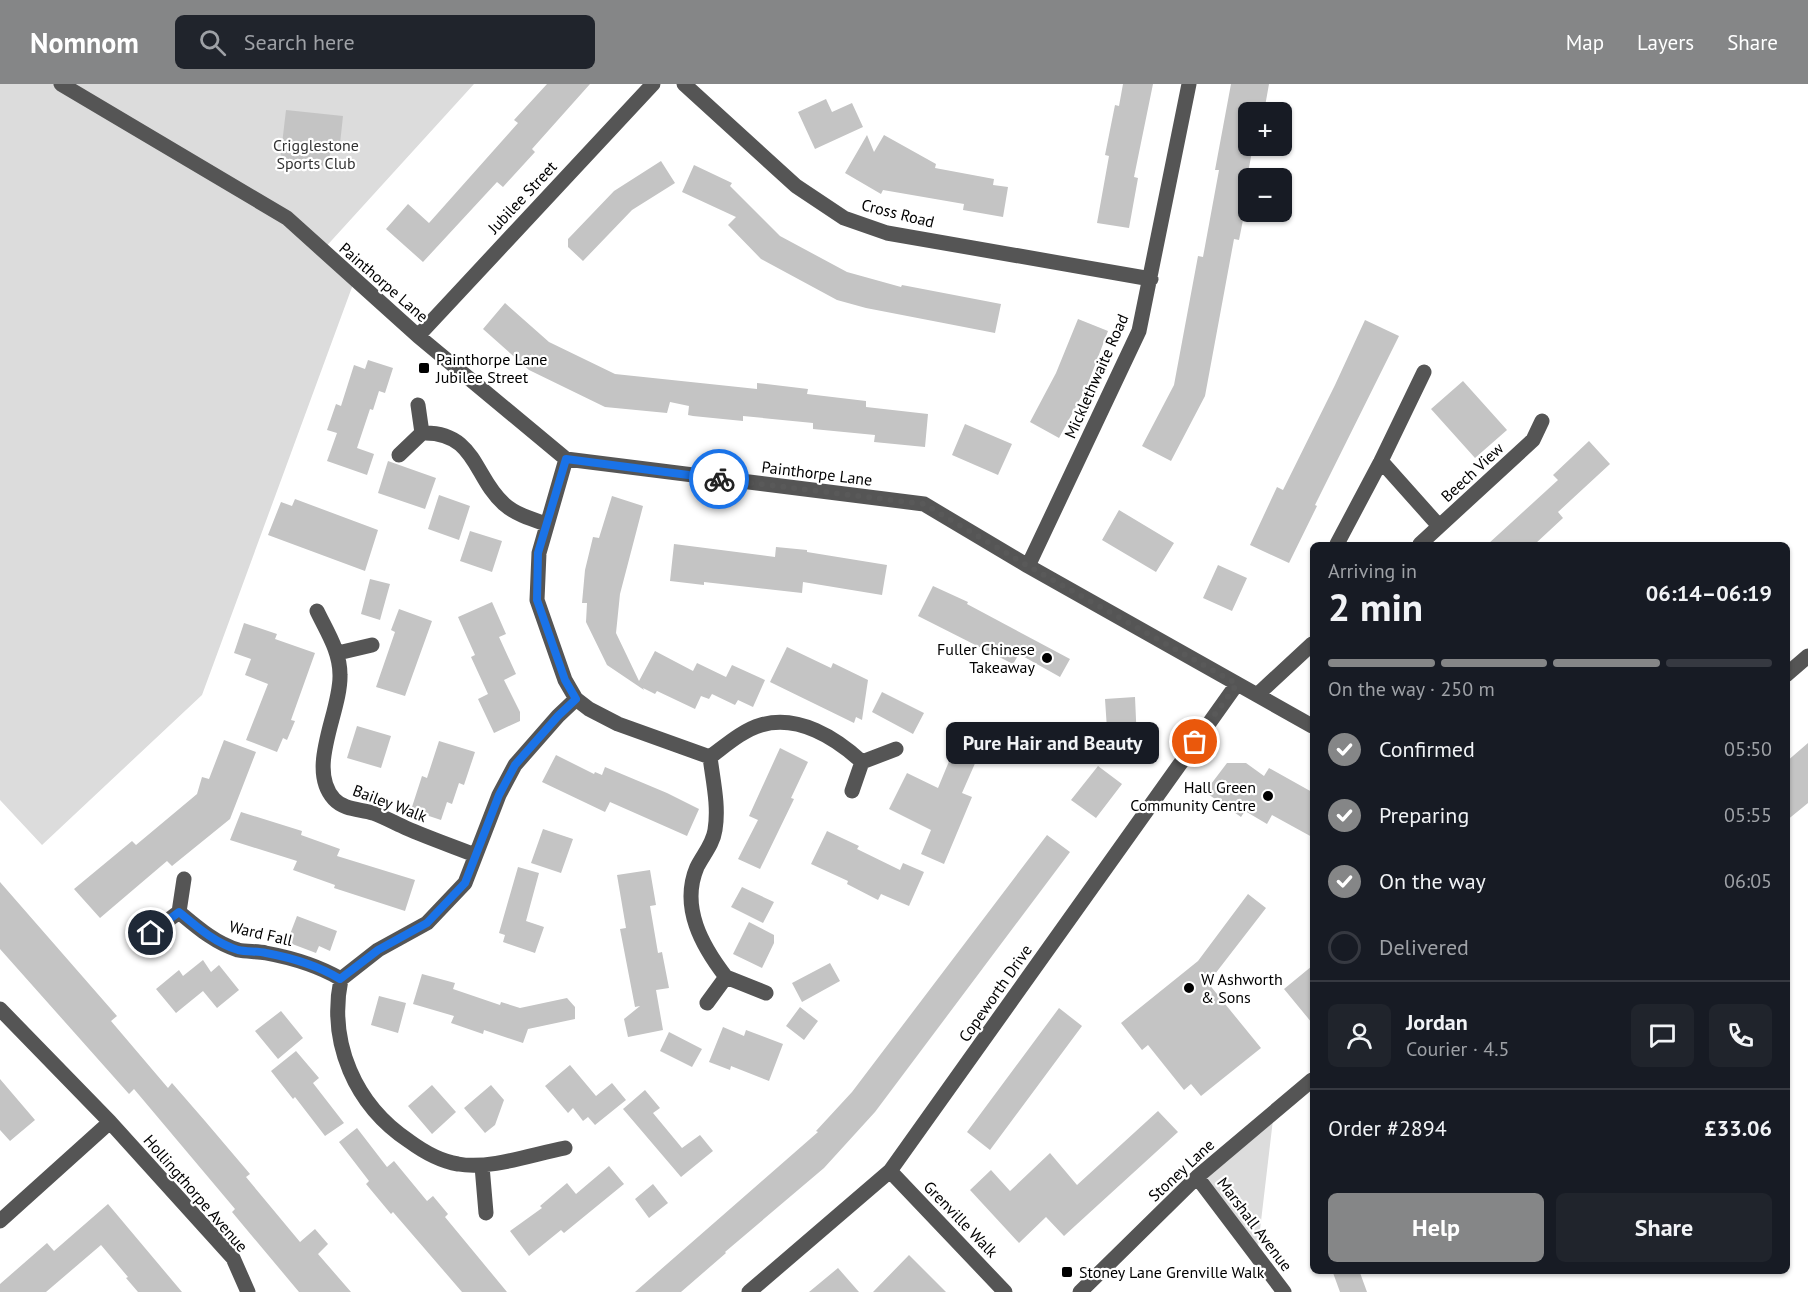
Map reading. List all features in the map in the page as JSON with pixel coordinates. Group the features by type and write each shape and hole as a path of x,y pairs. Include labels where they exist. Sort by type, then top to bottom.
{"street":[{"name":"Painthorpe Lane","path":"61,84 287,218 418,336 566,459 924,504 1028,566 1310,725"},
{"name":"Jubilee Street","path":"418,336 653,84"},
{"name":"Cross Road","path":"684,84 796,186 843,218 887,233 1151,279"},
{"name":"Micklethwaite Road","path":"1028,566 1139,331 1189,84"},
{"path":"1338,542 1424,372"},
{"path":"418,405 422,433"},
{"name":"Beech View","path":"1422,542 1533,440 1542,421"},
{"path":"399,455 422,433 434,433 447,437 469,452 494,493 505,505 520,514 546,524"},
{"path":"566,459 538,553 537,600 565,680 576,699 589,709 618,724 710,757"},
{"path":"1381,461 1440,526"},
{"name":"Bailey Walk","path":"317,611 338,653 340,675 338,699 322,766 325,785 335,800 351,809 370,812 475,855"},
{"path":"338,653 372,645"},
{"path":"1257,695 1310,646"},
{"path":"1790,672 1808,656"},
{"name":"Copeworth Drive","path":"749,1292 890,1171 1237,684"},
{"path":"565,1148 482,1166 458,1164 434,1158 390,1128 356,1084 344,1058 336,1000 340,979 378,950 427,923 465,883 499,795 515,765 576,699"},
{"path":"710,757 760,725 782,722 808,728 828,736 846,747 862,762"},
{"path":"862,762 897,749"},
{"path":"710,757 716,806 715,832 697,868 691,891 693,915 706,951 726,977 766,993"},
{"path":"852,791 862,762"},
{"path":"151,933 179,912 184,879"},
{"name":"Ward Fall","path":"179,912 218,942 240,950 264,952 304,962 340,979"},
{"path":"707,1003 726,977"},
{"name":"Hollingthorpe Avenue","path":"0,1009 110,1122 233,1258 248,1292"},
{"name":"Stoney Lane","path":"1080,1292 1197,1178 1310,1082"},
{"path":"0,1221 110,1122"},
{"path":"482,1166 486,1213"},
{"name":"Grenville Walk","path":"890,1171 1005,1292"},
{"name":"Marshall Avenue","path":"1197,1178 1284,1292"}],"green space":[{"name":"Crigglestone Sports Club","path":"0,84 474,84 322,251 355,279 202,695 42,845 0,800"},
{"path":"1274,1111 1257,1255 1197,1177"}],"building":[{"path":"547,84 590,84 532,149 535,152 503,187 497,182 423,262 386,229 408,204 429,223 518,123 514,120"},
{"path":"1123,84 1153,84 1134,177 1138,178 1129,228 1097,223 1109,156 1105,155 1115,105 1119,106"},
{"path":"1231,84 1269,84 1266,102 1238,102 1238,156 1251,156 1249,168 1238,168 1238,222 1243,222 1239,240 1234,239 1205,396 1171,461 1142,446 1174,385 1198,256 1203,257 1219,170 1215,170"},
{"path":"826,99 832,112 852,103 863,127 815,149 798,112"},
{"path":"286,110 343,116 339,153 330,152 329,167 280,161"},
{"path":"867,135 874,152 884,135 936,164 935,168 994,179 993,185 1008,187 1003,217 963,210 964,204 883,190 881,194 845,173"},
{"path":"661,161 675,183 632,210 583,261 568,247 568,239 614,191"},
{"path":"694,165 732,183 730,186 780,236 847,272 901,287 902,285 1001,304 995,333 866,308 837,300 761,259 728,225 736,217 682,192"},
{"path":"505,303 549,342 615,374 757,389 757,383 808,389 807,394 866,401 866,407 928,414 925,447 874,442 875,435 813,429 813,423 743,416 743,421 693,416 688,415 689,406 670,402 667,413 605,407 529,370 483,329"},
{"path":"1078,319 1108,331 1087,386 1059,438 1030,422 1056,373"},
{"path":"1365,320 1399,336 1315,505 1317,506 1289,563 1250,545 1277,487 1283,490"},
{"path":"368,360 393,368 385,393 379,391 373,410 370,409 357,448 374,454 367,475 327,461 337,433 327,430 336,404 341,406 354,365 365,369"},
{"path":"1463,381 1507,430 1475,458 1431,409"},
{"path":"965,424 1012,444 998,475 952,455"},
{"path":"1589,441 1610,464 1558,512 1563,518 1537,542 1490,542 1558,480 1553,475"},
{"path":"388,461 436,478 425,509 378,493"},
{"path":"439,495 470,506 459,540 428,529"},
{"path":"612,496 643,506 620,594 616,633 639,681 655,651 693,671 697,663 726,677 732,665 765,680 753,707 738,700 735,705 712,694 709,699 701,696 695,709 657,691 655,694 643,688 644,690 607,665 586,622 587,603 582,603 585,570 593,537 599,538"},
{"path":"295,499 378,530 365,571 268,535 281,502 292,506"},
{"path":"1119,510 1174,543 1156,572 1102,540"},
{"path":"470,531 502,541 492,572 460,561"},
{"path":"674,544 775,557 776,547 807,550 807,552 887,565 882,595 803,582 802,593 704,582 704,585 670,581"},
{"path":"1218,565 1247,578 1232,611 1203,598"},
{"path":"370,579 390,584 380,620 361,614"},
{"path":"933,586 968,602 967,604 1070,659 1060,677 1019,654 1013,664 918,616"},
{"path":"492,602 506,634 499,637 516,674 504,680 520,712 520,721 494,733 478,699 488,694 471,657 475,655 458,617"},
{"path":"399,609 432,621 405,696 376,687 395,632 391,630"},
{"path":"244,623 277,634 275,639 315,653 291,720 295,721 287,740 283,738 277,752 246,740 268,684 245,675 251,659 234,653"},
{"path":"787,647 831,668 833,663 868,680 862,720 856,717 854,723 770,682"},
{"path":"882,692 924,713 913,734 872,712"},
{"path":"1135,697 1137,742 1108,744 1105,699"},
{"path":"357,726 391,736 381,768 347,758"},
{"path":"224,740 256,752 230,819 172,866 167,861 100,918 74,889 132,841 136,845 197,794 202,777 209,779"},
{"path":"439,741 475,752 464,785 459,783 452,804 447,802 441,820 411,810 422,776 427,778"},
{"path":"957,742 980,752 962,793 972,797 944,864 921,854 931,830 889,809 907,773 938,788"},
{"path":"1808,743 1808,803 1790,818 1790,759"},
{"path":"780,748 808,762 791,798 794,799 760,869 738,859 758,820 749,816"},
{"path":"556,755 594,774 595,772 602,775 605,767 699,809 687,836 610,802 605,812 542,782"},
{"path":"1227,763 1246,763 1264,776 1269,768 1310,791 1310,836 1272,815 1267,824 1245,811 1241,817 1205,792"},
{"path":"1098,766 1122,784 1096,818 1071,800"},
{"path":"241,812 302,831 301,835 340,849 337,856 415,880 405,911 334,888 335,885 293,870 297,861 230,840"},
{"path":"543,829 573,839 561,873 531,863"},
{"path":"827,831 859,846 857,849 900,870 903,863 924,872 909,906 881,894 878,900 847,884 848,881 811,864"},
{"path":"1047,835 1070,852 875,1112 824,1168 681,1292 635,1292 818,1132 816,1131 852,1092"},
{"path":"518,867 539,873 526,921 544,927 535,953 503,942 505,935 499,933"},
{"path":"650,870 656,905 650,906 658,953 662,952 669,988 656,990 663,1030 628,1037 624,1019 640,1006 635,1007 620,929 626,928 617,875"},
{"path":"0,882 117,1016 111,1021 168,1088 172,1083 250,1174 246,1177 300,1242 315,1229 328,1244 318,1254 351,1292 299,1292 232,1212 235,1209 134,1089 129,1094 0,949"},
{"path":"742,887 774,902 763,923 731,907"},
{"path":"1248,894 1266,908 1208,983 1261,1048 1201,1096 1191,1084 1184,1090 1148,1045 1142,1050 1121,1023 1198,961"},
{"path":"297,916 337,931 330,951 319,946 316,953 287,942"},
{"path":"749,922 774,935 774,943 762,968 733,954"},
{"path":"203,960 211,972 219,965 239,990 217,1008 203,991 176,1013 156,989 179,970 183,976"},
{"path":"830,963 840,981 802,1002 792,983"},
{"path":"1310,968 1310,1021 1284,989"},
{"path":"422,974 455,983 453,989 500,1005 501,1002 520,1008 567,998 575,1007 575,1019 528,1029 523,1043 484,1030 483,1034 451,1023 454,1016 413,1004"},
{"path":"379,996 406,1003 398,1033 371,1025"},
{"path":"800,1007 818,1021 804,1040 786,1026"},
{"path":"1059,1008 1082,1026 990,1150 967,1132"},
{"path":"281,1011 303,1038 278,1059 255,1031"},
{"path":"723,1027 744,1036 746,1030 783,1044 769,1081 731,1066 730,1070 709,1062"},
{"path":"669,1032 702,1049 692,1067 660,1051"},
{"path":"296,1051 319,1078 313,1083 344,1123 325,1136 295,1097 293,1099 271,1071"},
{"path":"570,1065 596,1096 612,1083 626,1100 595,1125 588,1117 583,1121 573,1108 568,1113 545,1086"},
{"path":"0,1079 35,1120 10,1141 0,1130"},
{"path":"432,1085 456,1112 432,1134 408,1106"},
{"path":"491,1085 504,1100 495,1125 485,1133 464,1108"},
{"path":"645,1090 660,1108 653,1113 682,1148 700,1135 713,1151 681,1177 623,1109"},
{"path":"1158,1111 1178,1132 1064,1236 1046,1217 1019,1243 970,1190 991,1170 1010,1191 1050,1153 1077,1185"},
{"path":"357,1128 387,1167 394,1161 427,1201 433,1196 448,1214 445,1217 507,1292 462,1292 366,1184 369,1181 339,1142"},
{"path":"609,1166 624,1184 564,1233 561,1230 529,1256 510,1231 542,1208 540,1206 567,1183 576,1194"},
{"path":"653,1184 668,1203 649,1218 635,1199"},
{"path":"108,1204 182,1292 138,1292 101,1245 46,1292 0,1292 0,1284 47,1243 54,1251"},
{"path":"909,1255 946,1292 873,1292"},
{"path":"838,1268 859,1292 809,1292"},
{"path":"1333,1274 1360,1274 1367,1292 1340,1292"}],"way so far":[{"path":"719,479 924,504 1028,566 1237,684 1195,742"}],"place":[{"name":"Painthorpe Lane Jubilee Street","path":"424,368"},
{"name":"Fuller Chinese Takeaway","path":"1047,658"},
{"name":"Pure Hair and Beauty","path":"1195,742"},
{"name":"Hall Green Community Centre","path":"1268,796"},
{"name":"W Ashworth & Sons","path":"1189,988"},
{"name":"Stoney Lane Grenville Walk","path":"1067,1272"}],"route":[{"path":"151,933 179,912 218,942 240,950 264,952 304,962 340,979 378,950 427,923 465,883 499,795 515,765 576,699 565,680 537,600 538,553 566,459 719,479"}]}
